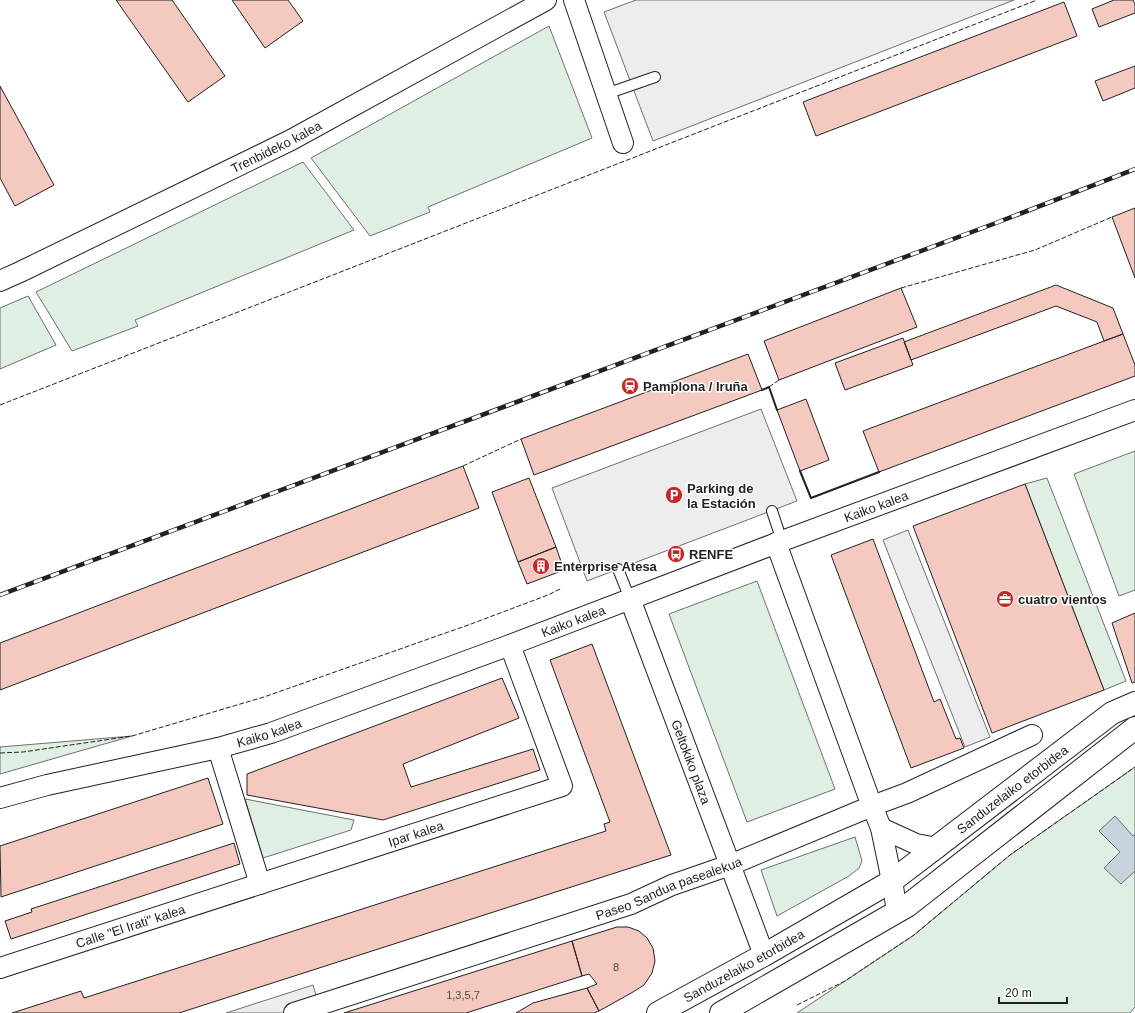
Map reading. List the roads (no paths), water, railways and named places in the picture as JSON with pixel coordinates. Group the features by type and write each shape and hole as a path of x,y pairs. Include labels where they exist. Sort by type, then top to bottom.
{"main road":[{"name":"Sanduzelaiko etorbidea","path":"658,1013 764,955 892,881 1112,713 1135,703"},
{"name":"Sanduzelaiko etorbidea","path":"721,1013 907,906 1135,728"}],"street":[{"name":"Trenbideko kalea","path":"0,280 20,272 291,140 546,0"},
{"path":"574,0 623,143"},
{"name":"Kaiko kalea","path":"0,798 47,785 218,748 271,732 510,645 779,542 1135,410"},
{"path":"779,542 881,828 897,912"},
{"name":"Geltokiko plaza","path":"630,599 764,955"},
{"name":"Ipar kalea","path":"260,884 562,786 510,645"},
{"name":"Paseo Sandua pasealekua","path":"294,1013 632,904 672,885 730,865 907,793 1032,735"},
{"path":"218,748 260,884"},
{"path":"881,828 916,844 937,848"},
{"name":"Calle \"El Irati\" kalea","path":"0,968 260,884"}],"lane":[{"path":"606,94 655,77"},
{"path":"772,511 779,542"},
{"name":"Geltokiko plaza","path":"618,569 630,599"}],"railway":[{"path":"0,595 996,223 1135,169"}],"place":[{"name":"Pamplona / Iruña","path":"630,386"},
{"name":"Parking de la Estación","path":"674,495"},
{"name":"RENFE","path":"676,554"},
{"name":"Enterprise Atesa","path":"541,566"},
{"name":"cuatro vientos","path":"1005,599"}]}
